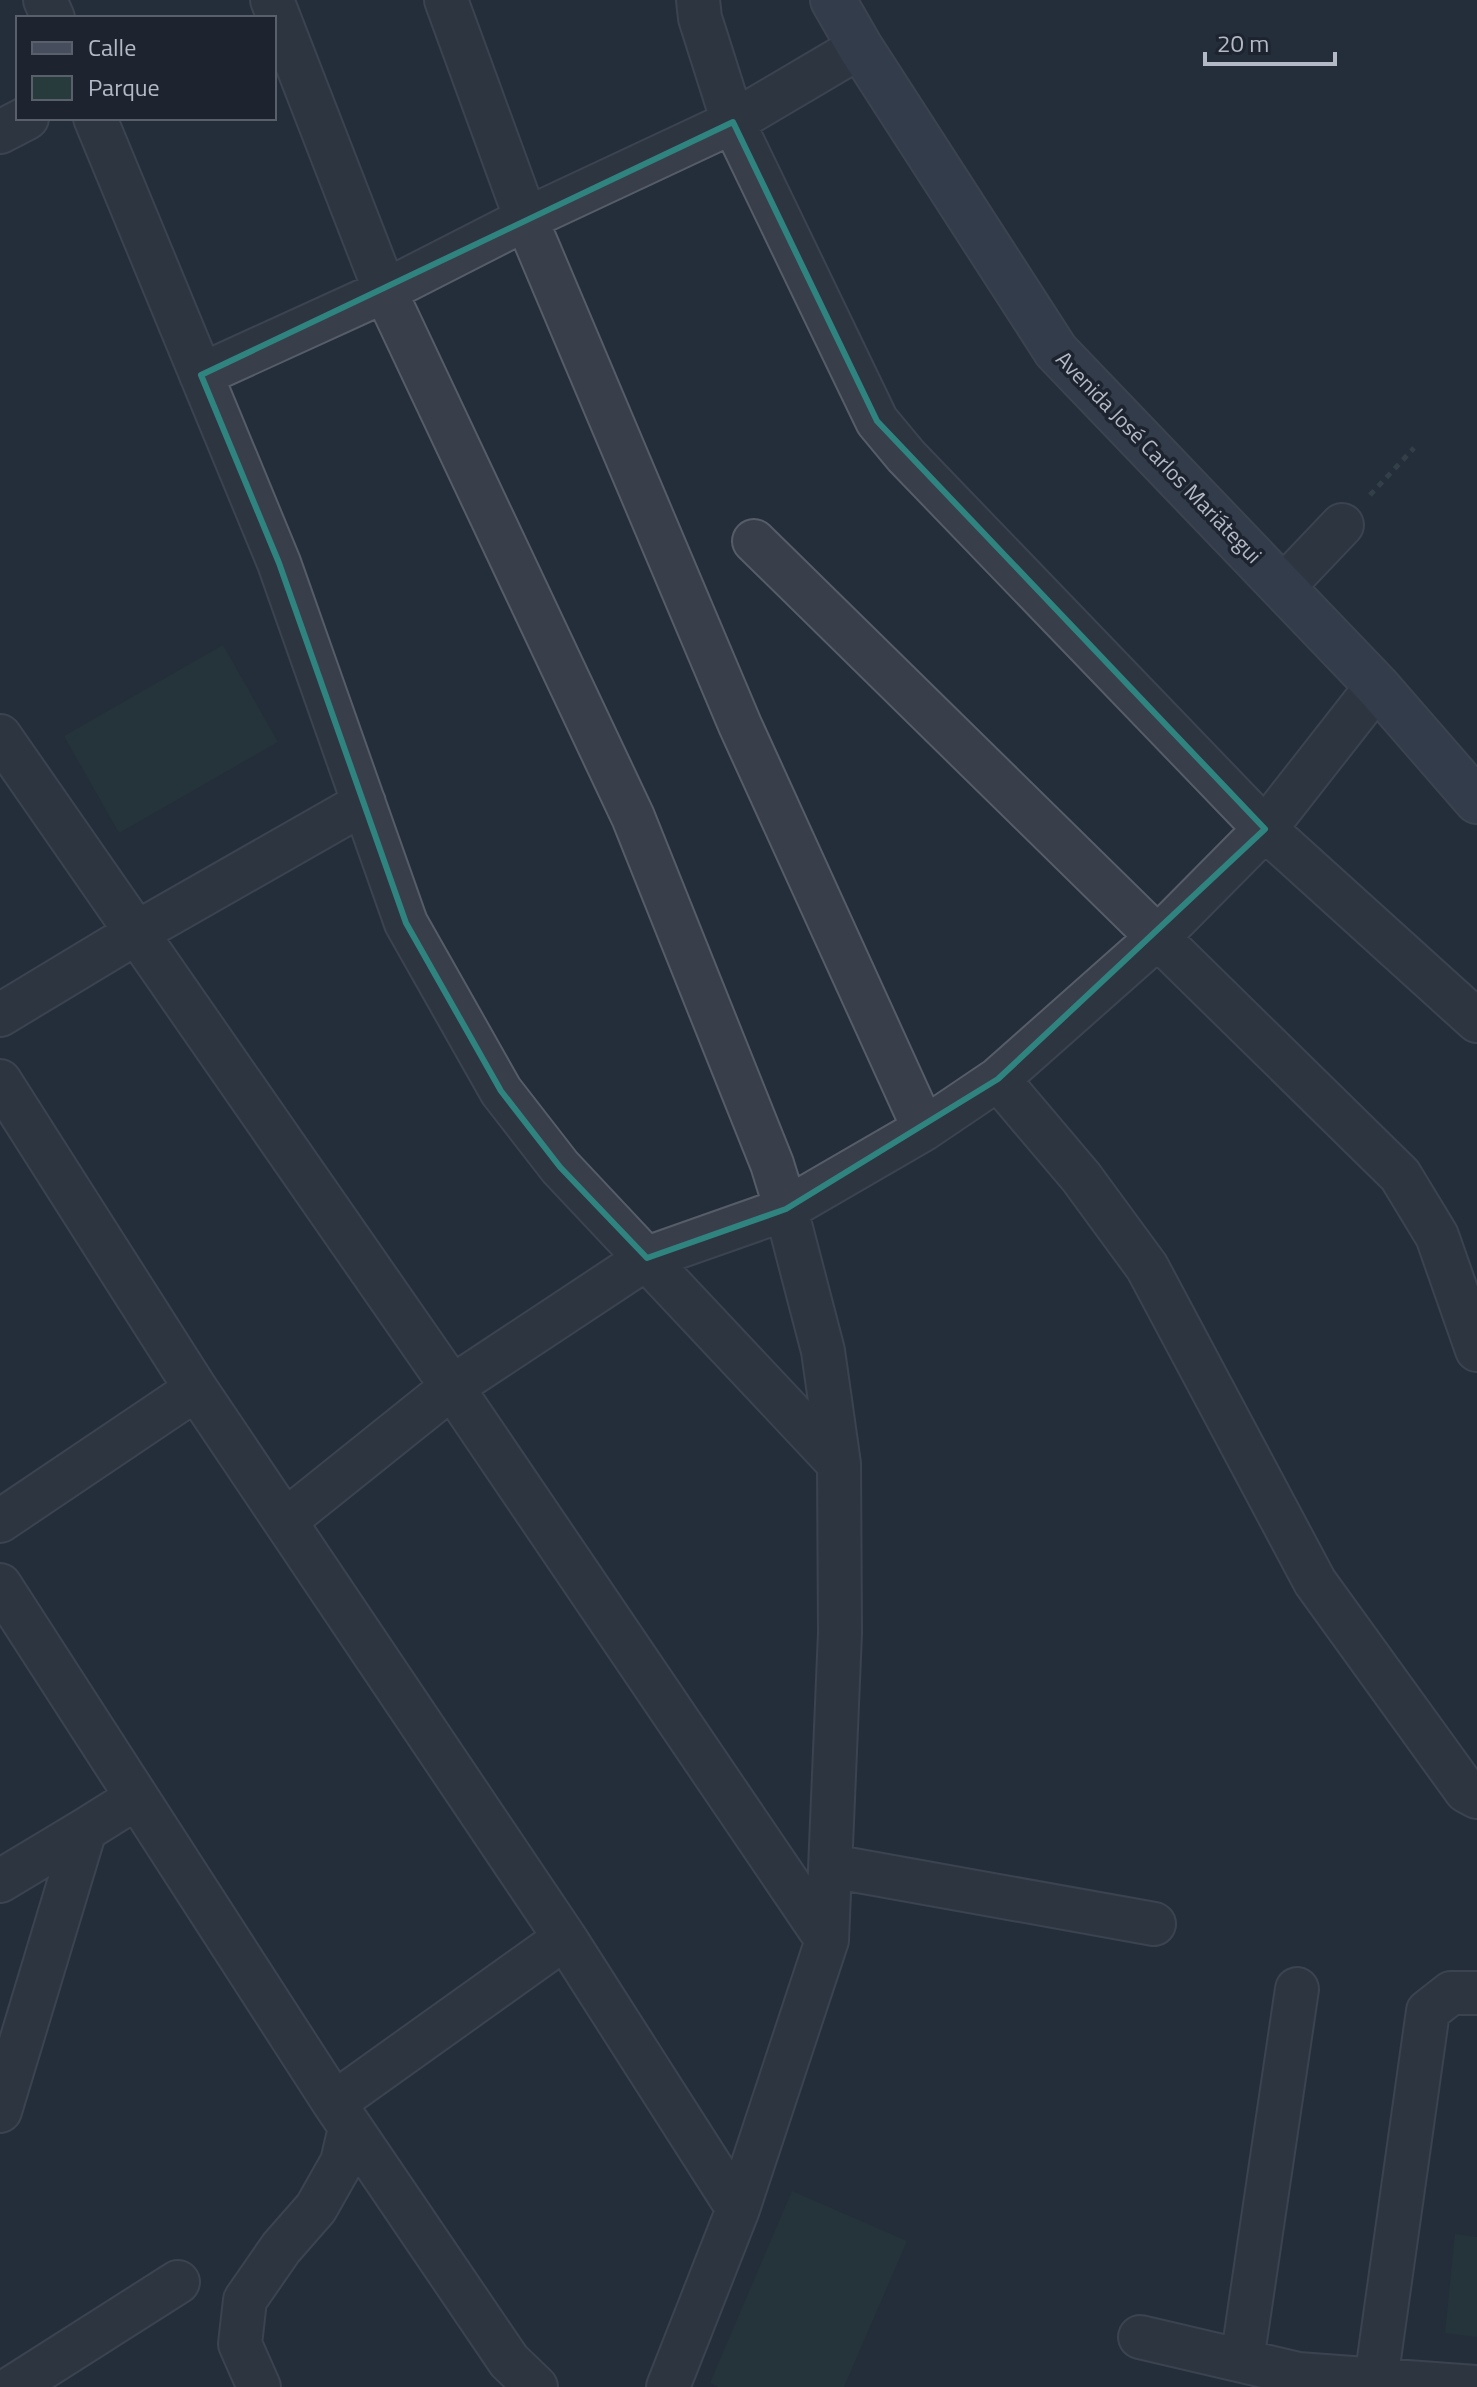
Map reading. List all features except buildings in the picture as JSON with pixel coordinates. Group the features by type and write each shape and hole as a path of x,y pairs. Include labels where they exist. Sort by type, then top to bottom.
{"street":[{"path":"272,0 385,291 633,817 772,1164 823,1351 839,1464 840,1633 827,1940 738,2209 668,2387"},
{"path":"446,0 526,219 740,725 924,1129"},
{"path":"698,0 700,18 733,122 877,421 906,456 1265,829 1477,1021"},
{"name":"Avenida José Carlos Mariátegui","path":"833,0 860,47 1056,351 1377,686 1477,801"},
{"path":"201,375 385,291 526,219 733,122 860,47"},
{"path":"0,132 23,120"},
{"path":"96,120 279,563 406,923 501,1091 560,1167 839,1464"},
{"path":"1283,587 1342,525"},
{"path":"754,541 1400,1175 1437,1236 1477,1350"},
{"path":"285,1521 452,1387 647,1258 786,1209 924,1129 998,1079 1157,938 1265,829 1377,686"},
{"path":"0,736 452,1387 827,1940"},
{"path":"0,1015 136,933 364,803"},
{"path":"998,1079 1081,1177 1147,1267 1315,1582 1466,1791 1477,1797"},
{"path":"0,1081 196,1389 565,1938 738,2209"},
{"path":"0,1521 196,1389"},
{"path":"0,1585 342,2116 509,2361 536,2387"},
{"path":"0,1881 136,1798"},
{"path":"0,2111 85,1830"},
{"path":"831,1866 1154,1924"},
{"path":"342,2116 565,1938"},
{"path":"1242,2361 1297,1989"},
{"path":"1376,2380 1428,2011 1451,1993 1477,1993"},
{"path":"259,2387 240,2344 245,2300 281,2248 316,2208 342,2162 342,2116"},
{"path":"13,2387 178,2282"},
{"path":"1140,2337 1298,2374 1477,2387"}],"path":[{"path":"1342,525 1414,448"}],"highlighted area":[{"path":"733,122 877,421 1265,829 998,1079 786,1209 647,1258 560,1167 501,1091 406,923 279,563 201,375"}],"green space":[{"path":"223,645 278,742 119,833 64,736"},
{"path":"792,2191 907,2241 844,2387 718,2387 710,2383"},
{"path":"1455,2234 1477,2237 1477,2337 1445,2333"}]}
